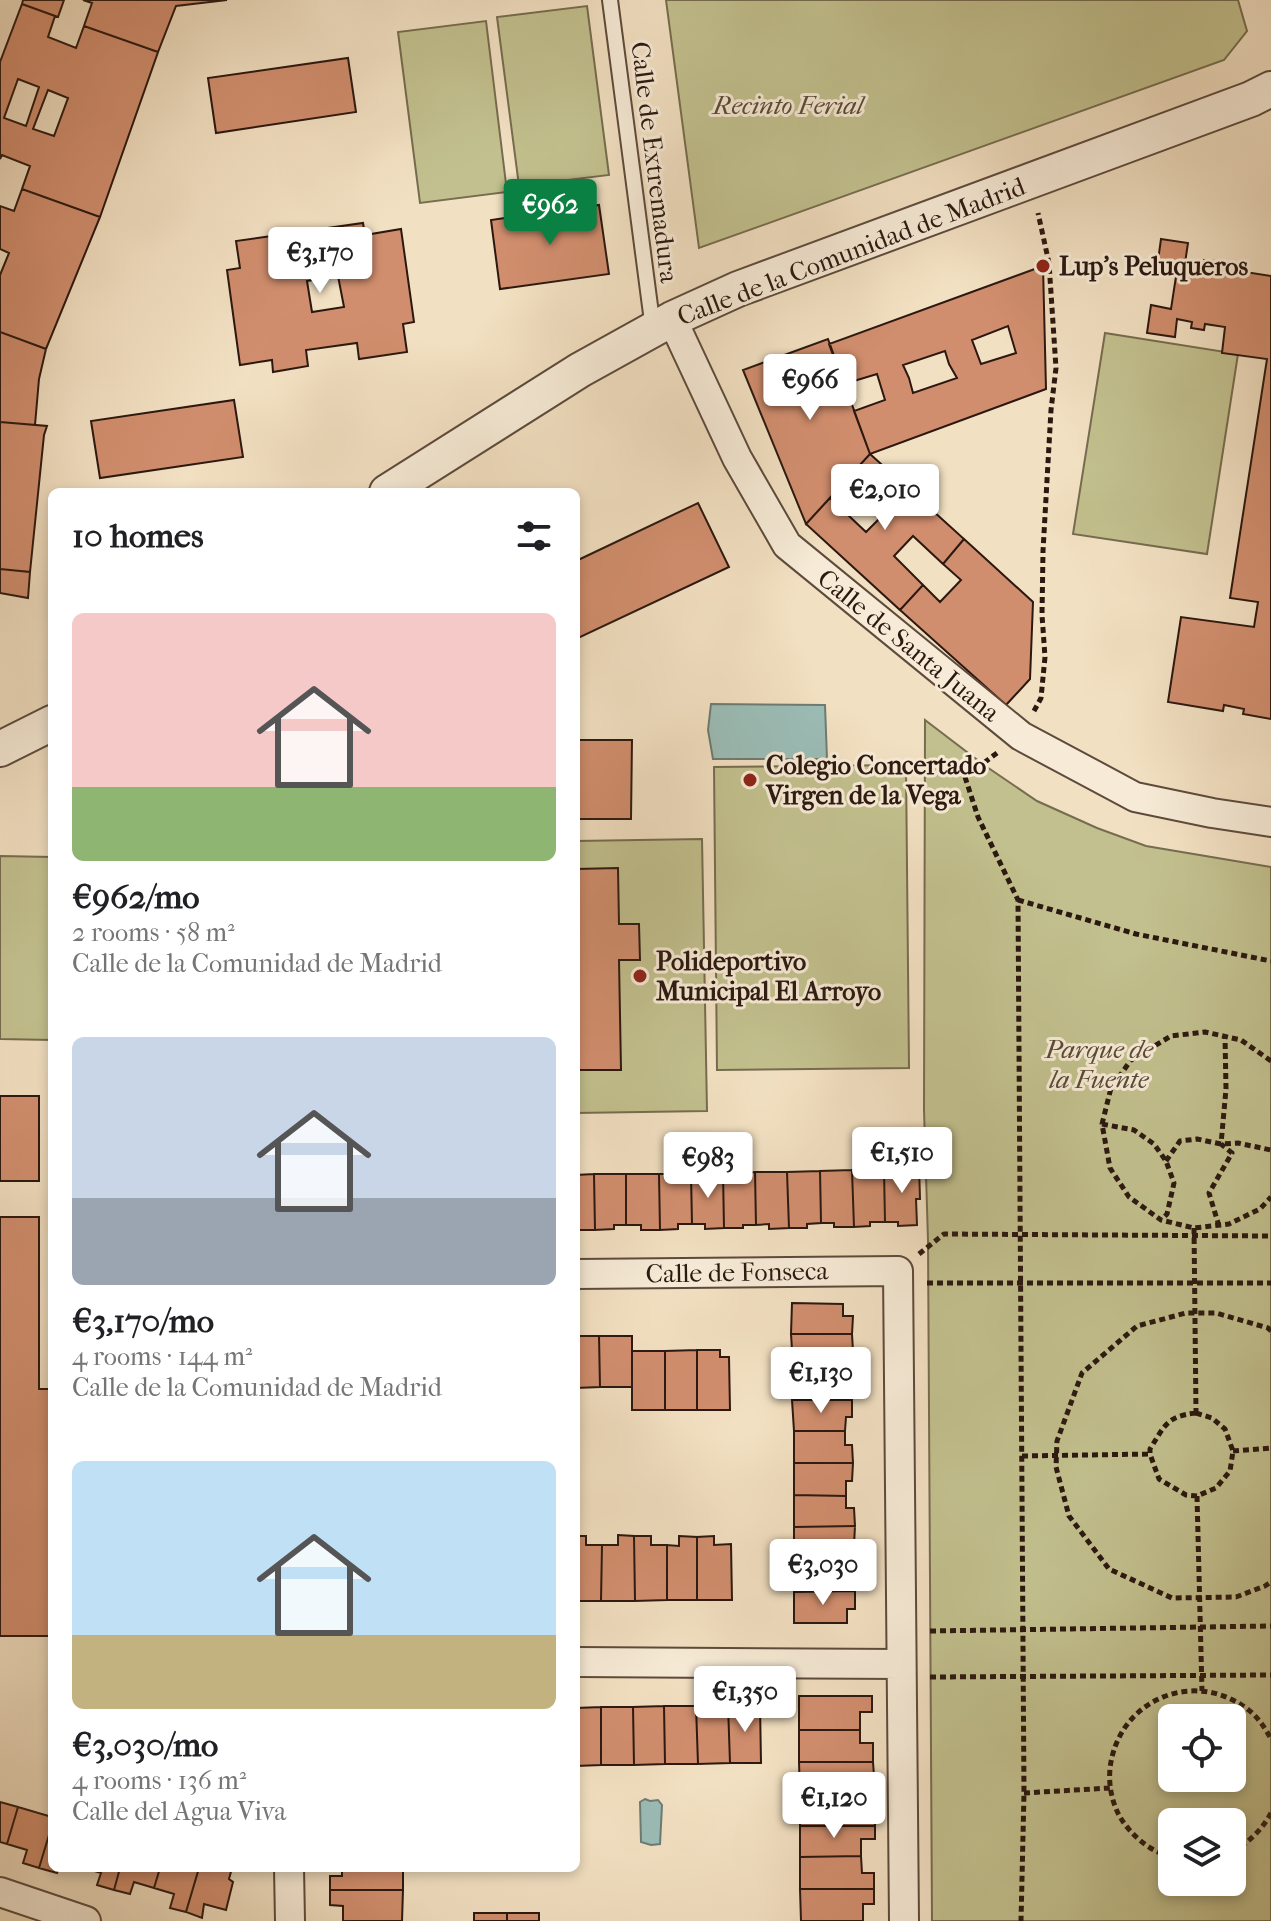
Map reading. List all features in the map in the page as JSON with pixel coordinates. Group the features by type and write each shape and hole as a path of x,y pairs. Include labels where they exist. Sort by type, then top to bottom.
{"street":[{"name":"Calle de la Comunidad de Madrid","path":"393,488 580,370 663,324 738,289 1264,96 1265,77 1271,61"},
{"name":"Calle de Santa Juana","path":"663,324 787,545 1021,736 1135,797 1271,822"},
{"path":"0,749 48,725"},
{"path":"898,1271 904,1921"},
{"name":"Calle de Fonseca","path":"580,1274 898,1271"},
{"path":"580,1662 901,1671"},
{"path":"289,1872 290,1921"},
{"path":"0,1892 86,1921"},
{"path":"0,1910 34,1904"}],"lane":[{"name":"Calle de Extremadura","path":"610,0 663,324"}],"path":[{"path":"1021,1921 1024,1793 1018,900 978,817 965,777 1021,736 1041,698 1045,657 1043,551 1056,368 1049,263 1031,182"},
{"path":"1018,900 1136,934 1271,961"},
{"path":"1271,1061 1241,1040 1205,1032 1171,1036 1131,1060 1111,1088 1102,1124 1110,1168 1129,1197 1161,1220 1194,1228 1229,1224 1260,1209 1271,1197"},
{"path":"1221,1144 1226,1089 1225,1036"},
{"path":"1102,1124 1134,1130 1154,1144 1166,1161 1174,1183 1167,1214 1161,1220"},
{"path":"1166,1161 1180,1141 1197,1139 1271,1150"},
{"path":"1219,1226 1209,1193 1232,1153 1221,1144"},
{"path":"1194,1228 1196,1413"},
{"path":"1271,1236 944,1234 898,1271 925,1283 1271,1283"},
{"path":"1271,1331 1216,1313 1186,1313 1137,1326 1082,1373 1057,1441 1056,1455 1056,1467 1069,1516 1109,1569 1172,1598 1236,1597 1271,1582"},
{"path":"1196,1413 1212,1418 1225,1429 1233,1451 1230,1471 1216,1488 1197,1496 1186,1495 1159,1479 1150,1454 1166,1422 1179,1415 1196,1413"},
{"path":"1233,1451 1271,1448"},
{"path":"1022,1456 1150,1454"},
{"path":"1197,1496 1202,1691"},
{"path":"901,1631 1271,1626"},
{"path":"901,1671 1023,1677 1271,1675"},
{"path":"1158,1852 1127,1828 1117,1811 1110,1788 1114,1746 1130,1719 1156,1700 1175,1693 1202,1691 1229,1698 1245,1707 1263,1725 1271,1739"},
{"path":"1024,1793 1110,1788"},
{"path":"1246,1843 1271,1813"}],"green space":[{"name":"Recinto Ferial","path":"666,0 1238,0 1247,31 1224,60 699,248"},
{"path":"587,6 609,175 519,186 497,17"},
{"path":"486,21 507,192 420,203 398,32"},
{"path":"1105,333 1238,354 1207,554 1073,534"},
{"name":"Parque de la Fuente","path":"925,720 1037,801 1097,828 1146,846 1271,867 1271,1921 932,1921 928,1240 924,1110"},
{"path":"906,765 909,1068 717,1070 714,767"},
{"name":"Polideportivo Municipal El Arroyo","path":"702,839 707,1111 580,1113 580,841"},
{"path":"0,856 48,857 48,1040 0,1039"}],"water":[{"path":"711,704 825,705 827,759 713,759 708,730"},
{"path":"645,1799 658,1800 662,1805 660,1844 641,1842 640,1802"}],"building":[{"path":"23,0 64,0 58,17 22,4"},
{"path":"83,0 227,0 176,6 158,52 84,26 92,3"},
{"path":"22,4 55,16 48,37 76,48 84,26 158,52 100,217 22,189 30,166 2,155 0,159 0,62","holes":["18,79 39,87 26,126 4,118","48,90 68,98 54,136 33,129"]},
{"path":"348,58 356,112 216,133 208,78"},
{"path":"22,189 100,217 46,349 0,332 0,275 9,253 0,249 0,206 14,211"},
{"path":"599,205 609,274 500,289 491,220"},
{"path":"363,223 365,235 401,229 414,322 403,324 407,352 359,359 357,343 306,350 308,366 273,372 272,360 240,365 227,270 240,268 236,241","holes":["338,276 344,307 312,312 307,281"]},
{"path":"1161,239 1188,243 1185,263 1203,266 1204,260 1214,261 1213,267 1271,276 1271,719 1243,714 1244,709 1224,705 1223,711 1168,702 1181,617 1254,627 1258,602 1230,598 1267,359 1222,353 1225,327 1205,324 1204,330 1191,328 1192,322 1177,319 1175,337 1147,333 1151,305 1171,309 1177,270 1157,268"},
{"path":"1043,266 1046,389 870,454 854,411 885,400 877,374 844,384 829,344","holes":["1008,326 1016,353 981,364 972,340","945,351 957,378 913,393 903,365"]},
{"path":"0,332 46,349 39,379 35,425 0,422"},
{"path":"828,339 870,454 806,524 743,370"},
{"path":"234,400 243,457 100,478 91,421"},
{"path":"0,422 47,426 30,572 0,569"},
{"path":"870,454 964,539 943,564 913,536 894,556 923,585 900,610 806,524 830,498 866,532 885,513 848,478"},
{"path":"698,503 729,567 580,637 580,559"},
{"path":"964,539 1033,602 1030,679 1006,705 900,610 923,585 940,602 961,580 943,564"},
{"path":"0,569 30,572 28,598 0,593"},
{"path":"580,740 632,740 631,819 580,819"},
{"path":"618,868 619,924 639,924 640,960 619,960 621,1070 580,1070 580,869"},
{"path":"0,1096 39,1096 39,1181 0,1181"},
{"path":"903,1165 919,1165 917,1225 898,1226 898,1222 885,1222 884,1170 903,1169"},
{"path":"852,1170 854,1227 834,1227 834,1223 821,1223 820,1171"},
{"path":"852,1170 884,1170 885,1222 854,1227"},
{"path":"820,1171 821,1223 807,1224 807,1228 789,1228 787,1172"},
{"path":"755,1172 756,1225 724,1228 723,1173"},
{"path":"755,1172 787,1172 789,1228 769,1229 769,1224 756,1225"},
{"path":"723,1173 724,1228 705,1229 705,1224 692,1224 691,1174"},
{"path":"594,1174 595,1230 580,1230 580,1175"},
{"path":"594,1174 626,1174 626,1225 595,1230"},
{"path":"626,1174 659,1174 660,1230 641,1230 641,1225 626,1225"},
{"path":"659,1174 691,1174 692,1224 678,1224 678,1229 660,1230"},
{"path":"0,1217 39,1217 39,1389 48,1389 48,1636 0,1636"},
{"path":"792,1303 843,1304 843,1316 853,1316 852,1334 791,1334"},
{"path":"791,1334 852,1334 853,1351 845,1351 844,1366 793,1366"},
{"path":"580,1336 599,1336 600,1387 580,1388"},
{"path":"599,1336 632,1336 632,1387 600,1387"},
{"path":"697,1350 697,1410 665,1410 665,1351"},
{"path":"697,1350 720,1350 720,1357 729,1357 730,1410 697,1410"},
{"path":"632,1351 665,1351 665,1410 632,1410"},
{"path":"793,1366 844,1366 845,1382 851,1382 852,1400 792,1400"},
{"path":"792,1400 852,1400 852,1417 846,1417 845,1431 794,1431"},
{"path":"794,1431 845,1431 845,1445 852,1445 853,1463 794,1463"},
{"path":"794,1463 853,1463 852,1481 846,1481 846,1496 794,1495"},
{"path":"794,1495 846,1496 846,1508 854,1508 855,1526 794,1527"},
{"path":"855,1526 854,1545 847,1545 847,1560 794,1559 794,1527"},
{"path":"618,1535 634,1536 635,1601 601,1601 602,1545 618,1545"},
{"path":"580,1536 586,1536 586,1545 602,1545 601,1601 580,1601"},
{"path":"634,1536 651,1536 651,1545 667,1545 667,1600 635,1601"},
{"path":"679,1536 697,1537 697,1600 667,1600 667,1545 679,1546"},
{"path":"714,1536 714,1545 731,1544 732,1600 697,1600 697,1537"},
{"path":"794,1559 847,1560 846,1573 855,1573 855,1591 794,1592"},
{"path":"855,1591 855,1609 847,1609 847,1623 794,1623 794,1592"},
{"path":"799,1696 872,1696 872,1712 860,1712 860,1730 799,1730"},
{"path":"728,1705 730,1763 698,1764 696,1706"},
{"path":"728,1705 760,1705 761,1763 730,1763"},
{"path":"664,1706 665,1764 634,1765 633,1707"},
{"path":"664,1706 696,1706 698,1764 665,1764"},
{"path":"601,1707 601,1765 580,1766 580,1708"},
{"path":"601,1707 633,1707 634,1765 601,1765"},
{"path":"799,1730 860,1730 860,1743 873,1743 873,1762 799,1762"},
{"path":"799,1762 873,1762 874,1776 861,1777 861,1792 800,1793"},
{"path":"861,1792 861,1809 875,1809 875,1826 800,1826 800,1793"},
{"path":"0,1802 18,1807 7,1844 0,1842"},
{"path":"18,1807 48,1816 48,1838 39,1868 23,1863 27,1850 7,1844"},
{"path":"800,1826 875,1826 875,1839 861,1839 861,1856 800,1857"},
{"path":"48,1838 48,1870 39,1868"},
{"path":"861,1856 862,1873 874,1873 874,1889 800,1889 800,1857"},
{"path":"98,1872 119,1872 114,1890 97,1885 101,1873"},
{"path":"119,1872 159,1872 154,1888 134,1882 130,1894 114,1890"},
{"path":"159,1872 198,1872 186,1912 170,1908 174,1894 154,1888"},
{"path":"198,1872 231,1872 229,1879 233,1882 226,1910 204,1904 202,1918 186,1912"},
{"path":"342,1872 403,1872 403,1890 330,1890 330,1876 342,1876"},
{"path":"800,1889 874,1889 874,1904 863,1904 863,1921 801,1921"},
{"path":"330,1890 403,1890 402,1921 343,1921 343,1906 330,1905"},
{"path":"474,1913 507,1913 507,1921 474,1921"},
{"path":"507,1913 539,1913 539,1921 507,1921"}],"place":[{"name":"Lup's Peluqueros","path":"1043,266"},
{"name":"Colegio Concertado Virgen de la Vega","path":"750,780"},
{"name":"Polideportivo Municipal El Arroyo","path":"640,976"}]}
